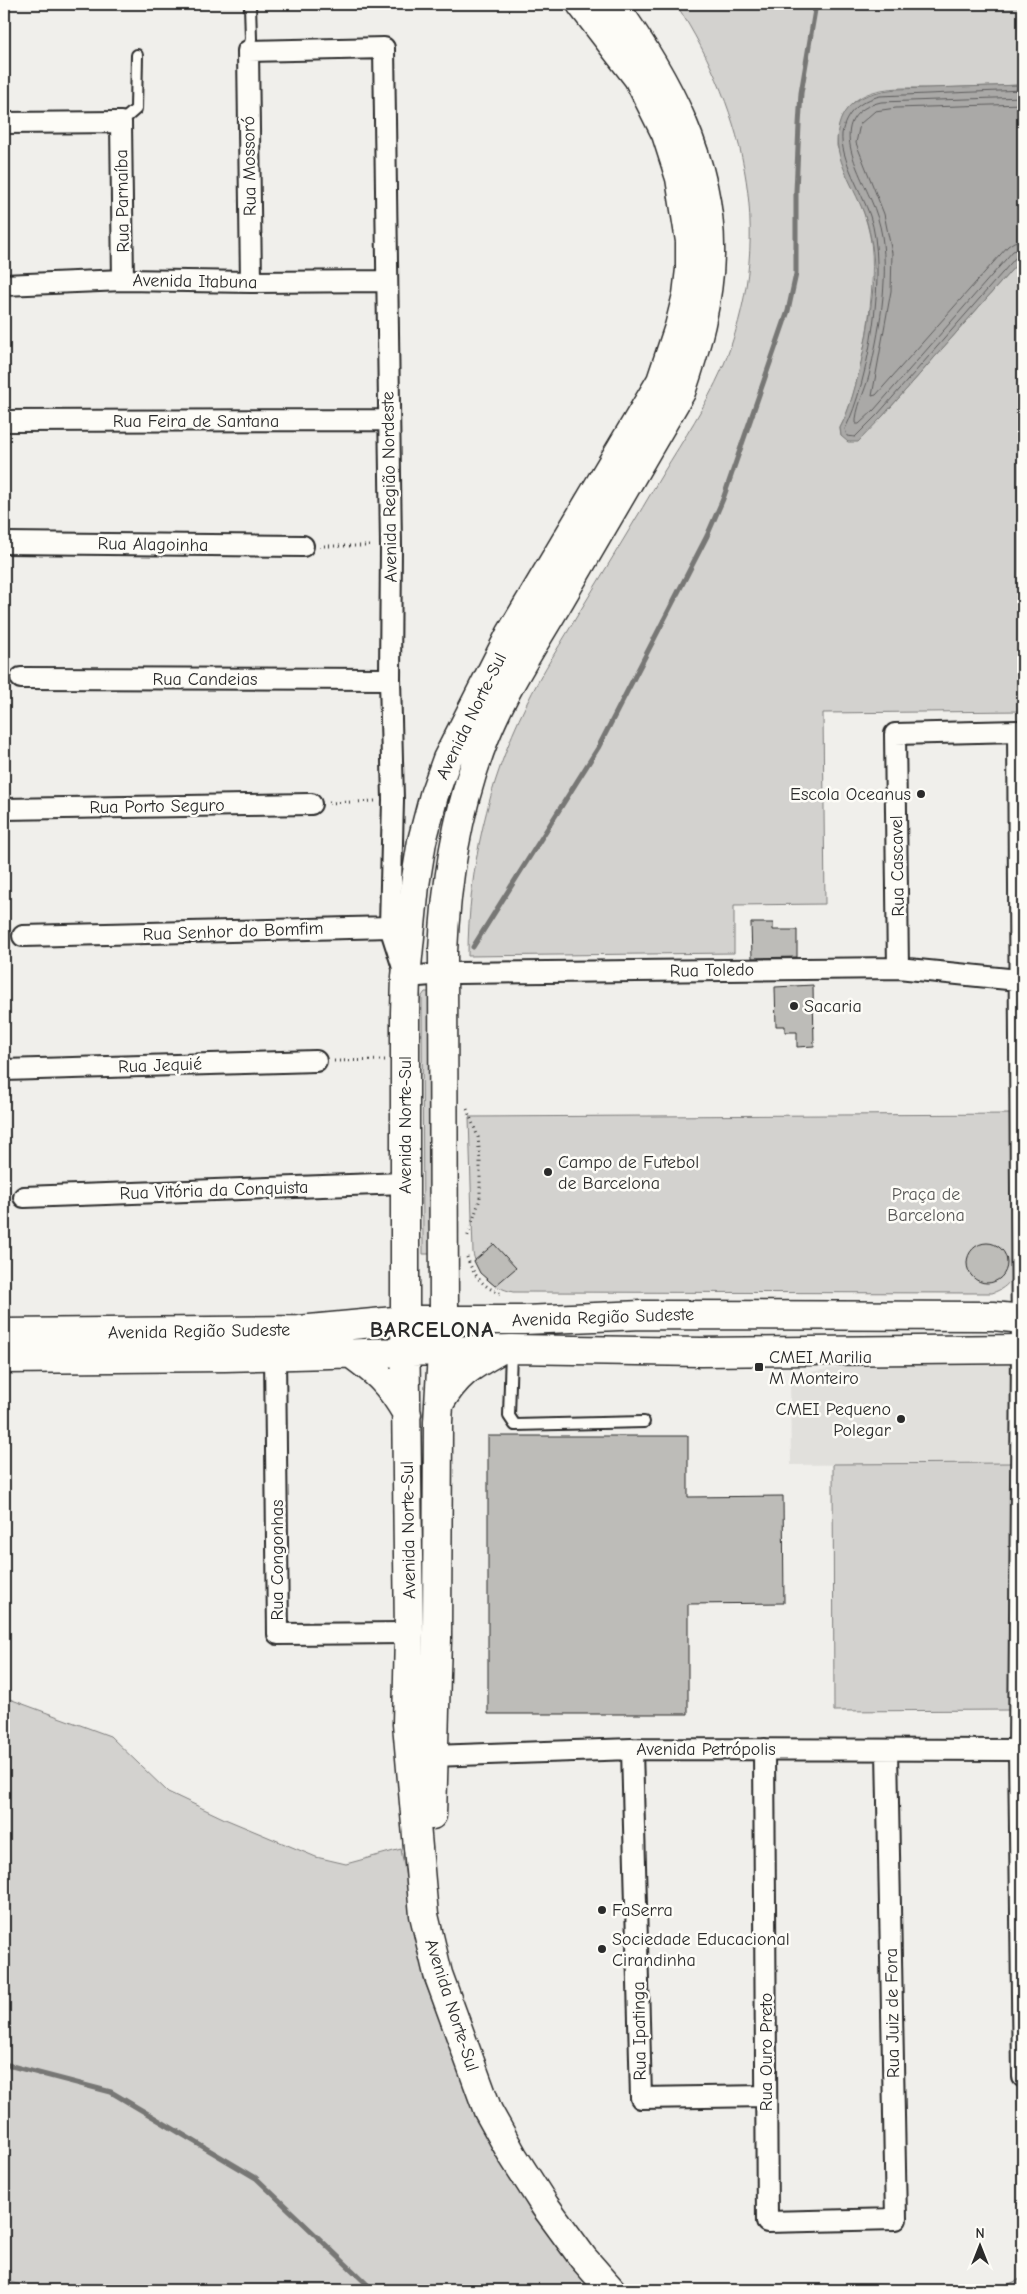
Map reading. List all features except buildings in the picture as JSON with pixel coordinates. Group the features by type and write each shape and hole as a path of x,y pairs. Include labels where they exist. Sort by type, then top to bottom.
{"main road":[{"name":"Avenida Norte-Sul","path":"581,4 638,78 666,134 680,178 690,241 690,269 679,327 660,381 510,635 448,759 434,795 422,841 415,885 406,977 404,1265 407,1351 409,1633 407,1724 424,1914 438,1974 453,2020 488,2111 499,2133 544,2206 611,2290"},
{"name":"Avenida Norte-Sul","path":"613,4 664,81 691,146 702,180 708,215 710,254 707,292 692,360 681,392 518,669 485,738 463,805 454,841 445,915 443,974 444,1319 439,1404 437,1639 432,1824 435,1877 453,1976 490,2078 515,2133 574,2221 630,2290"},
{"path":"360,1325 383,1307 398,1285 404,1265"},
{"path":"444,1269 449,1295 456,1307 482,1319"},
{"path":"701,1314 704,1322 701,1352"},
{"name":"Avenida Região Sudeste","path":"4,1333 299,1330 405,1320 524,1320 701,1314 993,1316 1022,1318"},
{"path":"642,1315 636,1322 635,1331 642,1351"},
{"path":"439,1404 452,1383 473,1365 506,1349"},
{"name":"Avenida Região Sudeste","path":"4,1358 276,1356 506,1349 701,1352 1022,1349"},
{"path":"350,1353 371,1368 392,1388 407,1414"}],"street":[{"name":"Avenida Região Nordeste","path":"248,51 384,48 391,546 390,679 393,800 390,927"},
{"name":"Rua Mossoró","path":"248,51 251,282"},
{"path":"4,123 121,122"},
{"name":"Rua Parnaíba","path":"121,122 123,280"},
{"name":"Avenida Itabuna","path":"4,285 123,280 251,282 386,281"},
{"name":"Rua Feira de Santana","path":"4,421 389,420"},
{"name":"Rua Alagoinha","path":"4,543 302,546"},
{"name":"Rua Candeias","path":"21,678 390,679"},
{"name":"Rua Cascavel","path":"898,968 895,734 1018,731 1021,785"},
{"path":"1021,785 1018,980 1021,1047 1023,2078"},
{"name":"Rua Porto Seguro","path":"4,809 311,804"},
{"path":"390,927 406,977"},
{"name":"Rua Senhor do Bomfim","path":"23,936 390,927"},
{"name":"Rua Toledo","path":"406,977 443,974 898,968 1018,980"},
{"name":"Rua Jequié","path":"4,1070 316,1061"},
{"name":"Rua Vitória da Conquista","path":"24,1197 404,1183"},
{"name":"Rua Congonhas","path":"276,1356 278,1634 409,1633"},
{"path":"407,1724 416,1745 427,1756 433,1756"},
{"name":"Avenida Petrópolis","path":"433,1756 632,1749 1021,1750"},
{"name":"Rua Ipatinga","path":"632,1749 641,2098 766,2096"},
{"name":"Rua Ouro Preto","path":"764,1749 767,2222 839,2222"},
{"name":"Rua Juiz de Fora","path":"839,2222 896,2219 888,1750"}],"lane":[{"path":"248,51 251,39 250,4"},
{"path":"121,122 136,109 137,55"},
{"path":"506,1349 509,1416 515,1425 644,1422"}],"path":[{"path":"302,546 391,546"},
{"path":"311,804 393,800"},
{"path":"316,1061 406,1059"},
{"path":"465,1105 478,1137 480,1159 480,1199 466,1246"},
{"path":"467,1251 475,1275 488,1288 503,1294"}],"shaded area":[{"name":"CMEI Pequeno Polegar","path":"1010,1358 1011,1463 791,1465 790,1375 894,1359"}],"green space":[{"path":"676,4 1023,4 1023,85 897,88 876,91 858,99 848,108 838,132 837,146 864,213 870,236 872,255 872,279 867,334 855,387 840,428 841,436 882,417 1023,257 1023,711 823,713 825,904 734,905 734,953 468,956 469,924 476,859 491,796 513,734 545,669 702,409 722,369 738,321 748,274 750,227 746,181 736,135 721,90 701,47"},
{"path":"425,992 430,992 434,1254 423,1254 422,996"},
{"name":"Praça de Barcelona","path":"1015,1114 1012,1278 1004,1287 992,1293 513,1292 498,1287 487,1279 475,1261 473,1253 469,1117"},
{"path":"1011,1463 1011,1710 834,1711 833,1464"},
{"path":"4,1697 110,1736 168,1792 225,1819 316,1857 346,1864 401,1849 424,1980 473,2101 531,2213 593,2290 45,2290 4,2281"},
{"path":"1023,2278 1023,2290 995,2290"}],"water":[{"path":"1023,85 1023,257 882,417 858,442 848,442 841,436 840,428 853,395 868,329 874,271 872,245 866,219 841,161 838,149 837,137 842,116 847,108 861,98 887,90"}],"waterway":[{"path":"473,947 598,748 707,536 723,499 788,311 796,274 796,191 801,93 816,4"},
{"path":"4,2064 111,2092 256,2178 373,2290"}],"place":[{"name":"Escola Oceanus","path":"921,794"},
{"name":"Sacaria","path":"794,1006"},
{"name":"Campo de Futebol de Barcelona","path":"548,1172"},
{"name":"CMEI Marilia M Monteiro","path":"759,1367"},
{"name":"CMEI Pequeno Polegar","path":"901,1419"},
{"name":"FaSerra","path":"602,1910"},
{"name":"Sociedade Educacional Cirandinha","path":"602,1949"}],"district":[{"name":"BARCELONA","path":"432,1329"}]}
